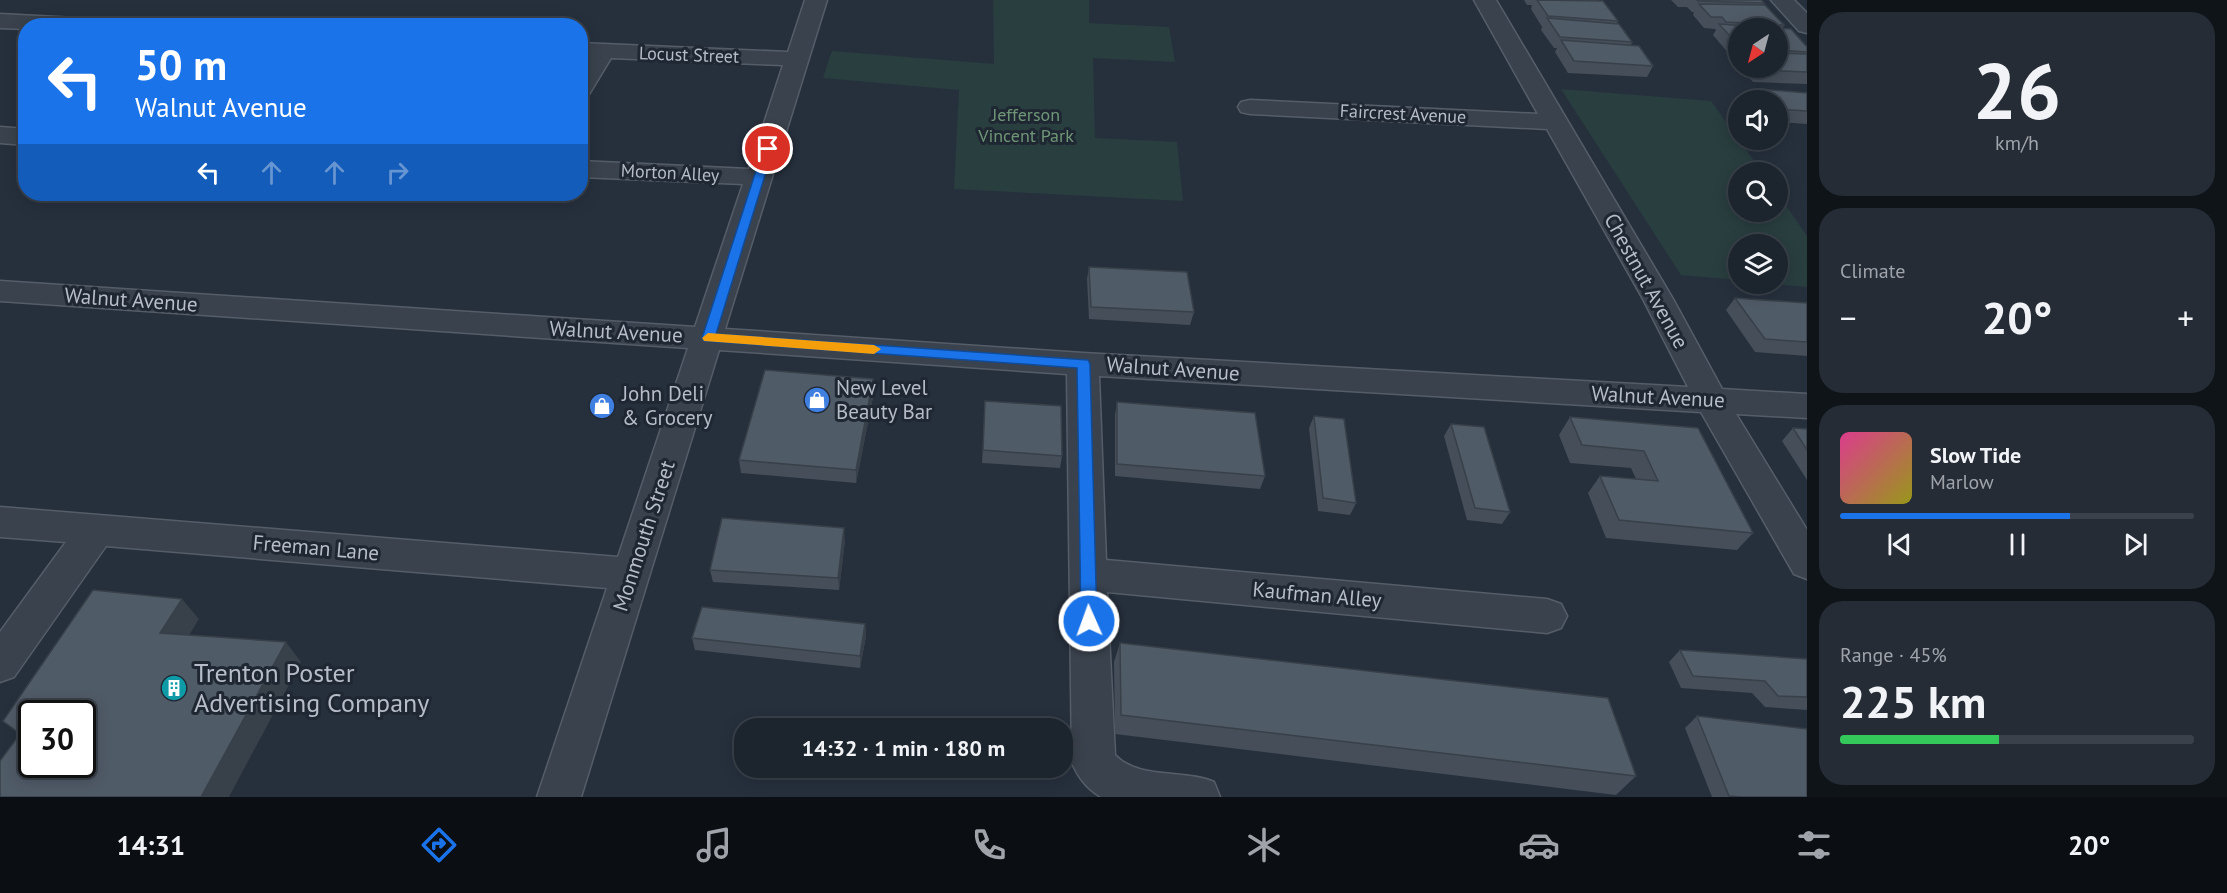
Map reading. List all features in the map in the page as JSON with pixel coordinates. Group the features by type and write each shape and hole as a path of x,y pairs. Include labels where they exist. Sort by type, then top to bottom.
{"street":[{"name":"Monmouth Street","path":"559,797 816,0"},
{"name":"Chestnut Avenue","path":"1485,0 1658,299 1711,400 1807,563"},
{"path":"1782,0 1807,26"},
{"path":"0,21 18,22"},
{"name":"Locust Street","path":"592,51 798,59"},
{"name":"Faircrest Avenue","path":"1250,107 1556,122"},
{"path":"0,135 18,136"},
{"name":"Morton Alley","path":"588,169 759,177"},
{"name":"Walnut Avenue","path":"0,291 339,316 708,338 1083,364 1807,406"},
{"path":"1083,364 1094,763 1104,776 1125,787 1198,797"},
{"name":"Freeman Lane","path":"0,522 632,574"},
{"path":"0,664 96,530"},
{"name":"Kaufman Alley","path":"1087,574 1547,616"}],"green space":[{"name":"Jefferson Vincent Park","path":"993,0 1089,0 1089,23 1169,27 1175,62 1093,58 1095,138 1177,142 1183,201 954,189 959,90 823,78 832,51 994,64"},
{"path":"1561,89 1711,101 1728,125 1728,150 1746,150 1755,162 1728,162 1728,222 1788,222 1788,208 1807,236 1807,287 1788,285 1788,234 1728,234 1728,279 1681,275"}],"building":[{"path":"1537,0 1603,1 1618,21 1548,16"},
{"path":"1761,0 1764,3 1698,1"},
{"path":"1699,4 1765,5 1777,18 1728,18 1728,22 1722,17 1711,17"},
{"path":"1547,18 1619,24 1632,42 1560,37"},
{"path":"1719,24 1728,25 1728,34"},
{"path":"1788,29 1791,29 1807,47 1807,52 1788,51"},
{"path":"1561,40 1639,46 1653,66 1574,61"},
{"path":"1788,53 1807,54 1807,72 1788,71"},
{"path":"1788,91 1807,93 1807,111 1788,110"},
{"path":"1089,267 1187,272 1194,312 1091,307"},
{"path":"1735,298 1807,303 1807,342 1765,339"},
{"path":"765,370 873,379 856,470 739,460"},
{"path":"985,401 1061,406 1062,456 983,450"},
{"path":"1117,402 1255,413 1265,476 1117,464"},
{"path":"1314,416 1344,419 1356,503 1323,498"},
{"path":"1570,417 1698,428 1753,533 1619,520 1600,476 1658,481 1644,451 1582,445"},
{"path":"1451,424 1484,427 1510,512 1475,508"},
{"path":"1793,428 1807,429 1807,450"},
{"path":"722,518 844,528 838,578 710,570"},
{"name":"Trenton Poster Advertising Company","path":"93,590 182,599 160,633 286,642 201,797 0,797 0,761 18,737 18,778 96,778 96,700 18,700 18,732 3,721"},
{"path":"702,607 865,624 860,656 692,638"},
{"path":"1120,643 1608,698 1636,776 1121,715"},
{"path":"1680,650 1807,659 1807,697 1778,696 1765,681 1693,676"},
{"path":"1697,716 1807,729 1807,797 1729,796"}],"slow traffic":[{"path":"708,338 874,349"}],"place":[{"name":"New Level Beauty Bar","path":"817,400"},
{"name":"John Deli & Grocery","path":"602,406"},
{"name":"Trenton Poster Advertising Company","path":"174,688"}],"route":[{"path":"768,149 708,338 1083,364 1089,621"}]}
